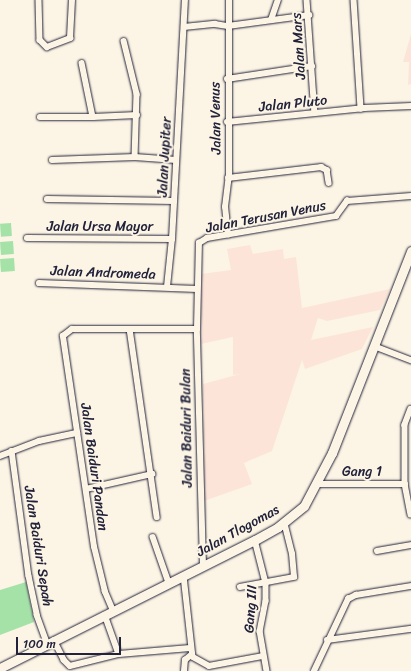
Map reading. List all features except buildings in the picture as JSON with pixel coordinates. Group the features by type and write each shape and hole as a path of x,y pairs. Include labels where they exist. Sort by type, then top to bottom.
{"main road":[{"name":"Jalan Tlogomas","path":"0,668 9,667 51,642 255,540 284,523 304,506 318,484 377,347 411,251"}],"street":[{"path":"39,0 40,40 47,47 70,38 72,0"},
{"name":"Jalan Jupiter","path":"167,287 172,239 185,0"},
{"name":"Jalan Venus","path":"228,235 225,207 228,178 227,122 229,0"},
{"path":"271,20 278,0"},
{"name":"Jalan Mars","path":"308,0 315,114"},
{"path":"354,0 361,109"},
{"path":"184,27 215,24 228,26 309,15"},
{"path":"124,41 135,85 135,157"},
{"path":"82,63 93,117"},
{"path":"228,79 312,66"},
{"name":"Jalan Pluto","path":"227,122 361,109 411,106"},
{"path":"40,116 93,117 136,115"},
{"path":"52,160 135,157 176,160"},
{"path":"228,178 321,167 327,170 329,183"},
{"name":"Jalan Terusan Venus","path":"198,258 201,240 336,216 345,202 411,196"},
{"path":"47,199 174,200"},
{"name":"Jalan Ursa Mayor","path":"27,238 172,239"},
{"name":"Jalan Baiduri Bulan","path":"198,258 196,329 203,566"},
{"name":"Jalan Andromeda","path":"39,283 167,287"},
{"path":"167,287 197,289"},
{"path":"157,518 152,474 130,328 196,329"},
{"name":"Jalan Baiduri Pandan","path":"119,654 98,564 63,344 65,332 72,329 130,328"},
{"path":"377,347 390,353 410,358"},
{"path":"411,409 406,420 408,439 405,484 411,514"},
{"path":"0,456 39,441 77,433"},
{"name":"Jalan Baiduri Sepah","path":"12,451 29,576 37,615 51,642 70,666 119,654"},
{"path":"86,490 152,474"},
{"name":"Gang 1","path":"318,484 405,484"},
{"path":"240,587 290,579 294,575 284,523"},
{"path":"152,537 169,583"},
{"name":"Gang III","path":"255,540 266,583 266,601 260,631 263,656 267,671"},
{"path":"377,551 411,545"},
{"path":"184,576 191,655 199,662 209,666 263,656"},
{"path":"314,671 326,640 346,602 356,595 411,586"},
{"path":"326,640 411,629"},
{"path":"119,654 190,648"},
{"path":"184,671 185,660 191,655"}],"shaded area":[{"path":"411,34 411,84 408,85 409,62 403,62"},
{"path":"250,245 253,254 283,249 284,259 296,257 302,308 390,289 380,310 327,321 318,318 311,340 373,327 362,349 305,369 302,360 272,451 244,463 252,484 204,501 203,384 240,374 233,375 233,337 201,344 201,274 231,270 227,249"}],"green space":[{"path":"11,223 12,236 1,237 0,224"},
{"path":"13,241 14,254 1,255 0,242"},
{"path":"14,258 15,271 1,272 0,259"},
{"path":"26,582 34,622 0,635 0,590"}]}
